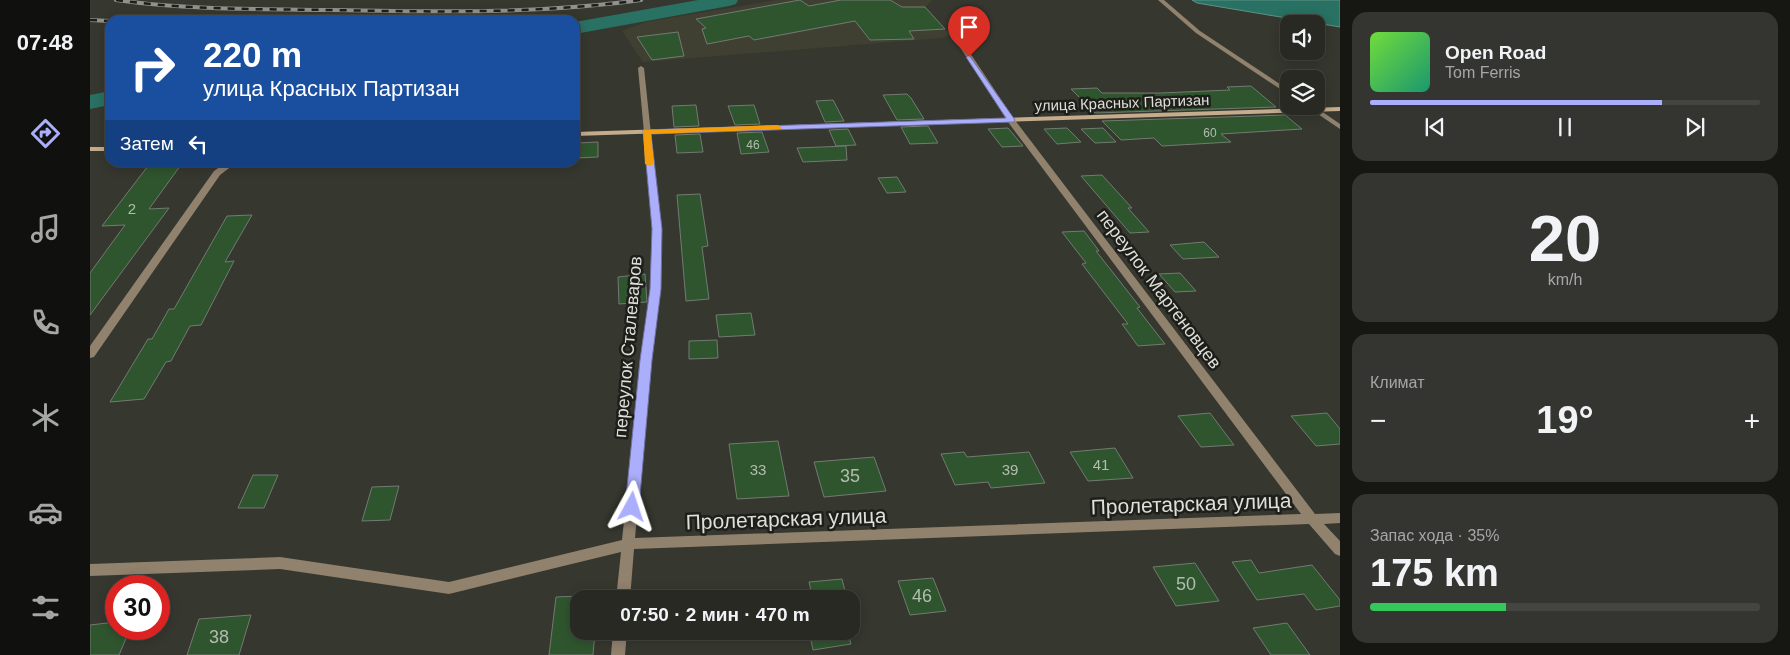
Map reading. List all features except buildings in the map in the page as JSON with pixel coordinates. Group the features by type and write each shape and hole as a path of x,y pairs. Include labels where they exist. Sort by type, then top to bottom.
{"street":[{"path":"1161,0 1198,32 1280,86"},
{"name":"переулок Мартеновцев","path":"959,41 1011,120 1313,520 1340,550"},
{"name":"переулок Сталеваров","path":"624,590 646,360 656,289 657,229 641,68"},
{"name":"улица Красных Партизан","path":"1325,108 1340,109"},
{"name":"улица Красных Партизан","path":"580,134 1280,109"},
{"path":"1322,115 1340,127"},
{"path":"90,149 105,149"},
{"path":"217,167 217,173"},
{"path":"90,354 217,173 226,167"},
{"name":"Пролетарская улица","path":"90,570 280,564 449,588 629,544 1340,518"},
{"path":"618,655 619,640"}],"shaded area":[{"path":"777,0 932,0 924,9 949,33 948,36 941,38 643,62 622,31 646,22"}],"water":[{"path":"1192,0 1340,0 1340,27 1325,24 1325,15 1280,15 1280,17 1197,3"}],"waterway":[{"path":"580,27 729,0"},
{"path":"90,102 105,99"}],"railway":[{"path":"116,0 170,6 223,8 448,11 564,8 641,0"},
{"path":"90,20 105,21"}],"slow traffic":[{"path":"650,164 646,132 778,128"}],"route":[{"path":"632,507 646,360 656,289 657,229 646,132 1011,120 969,57"}]}
